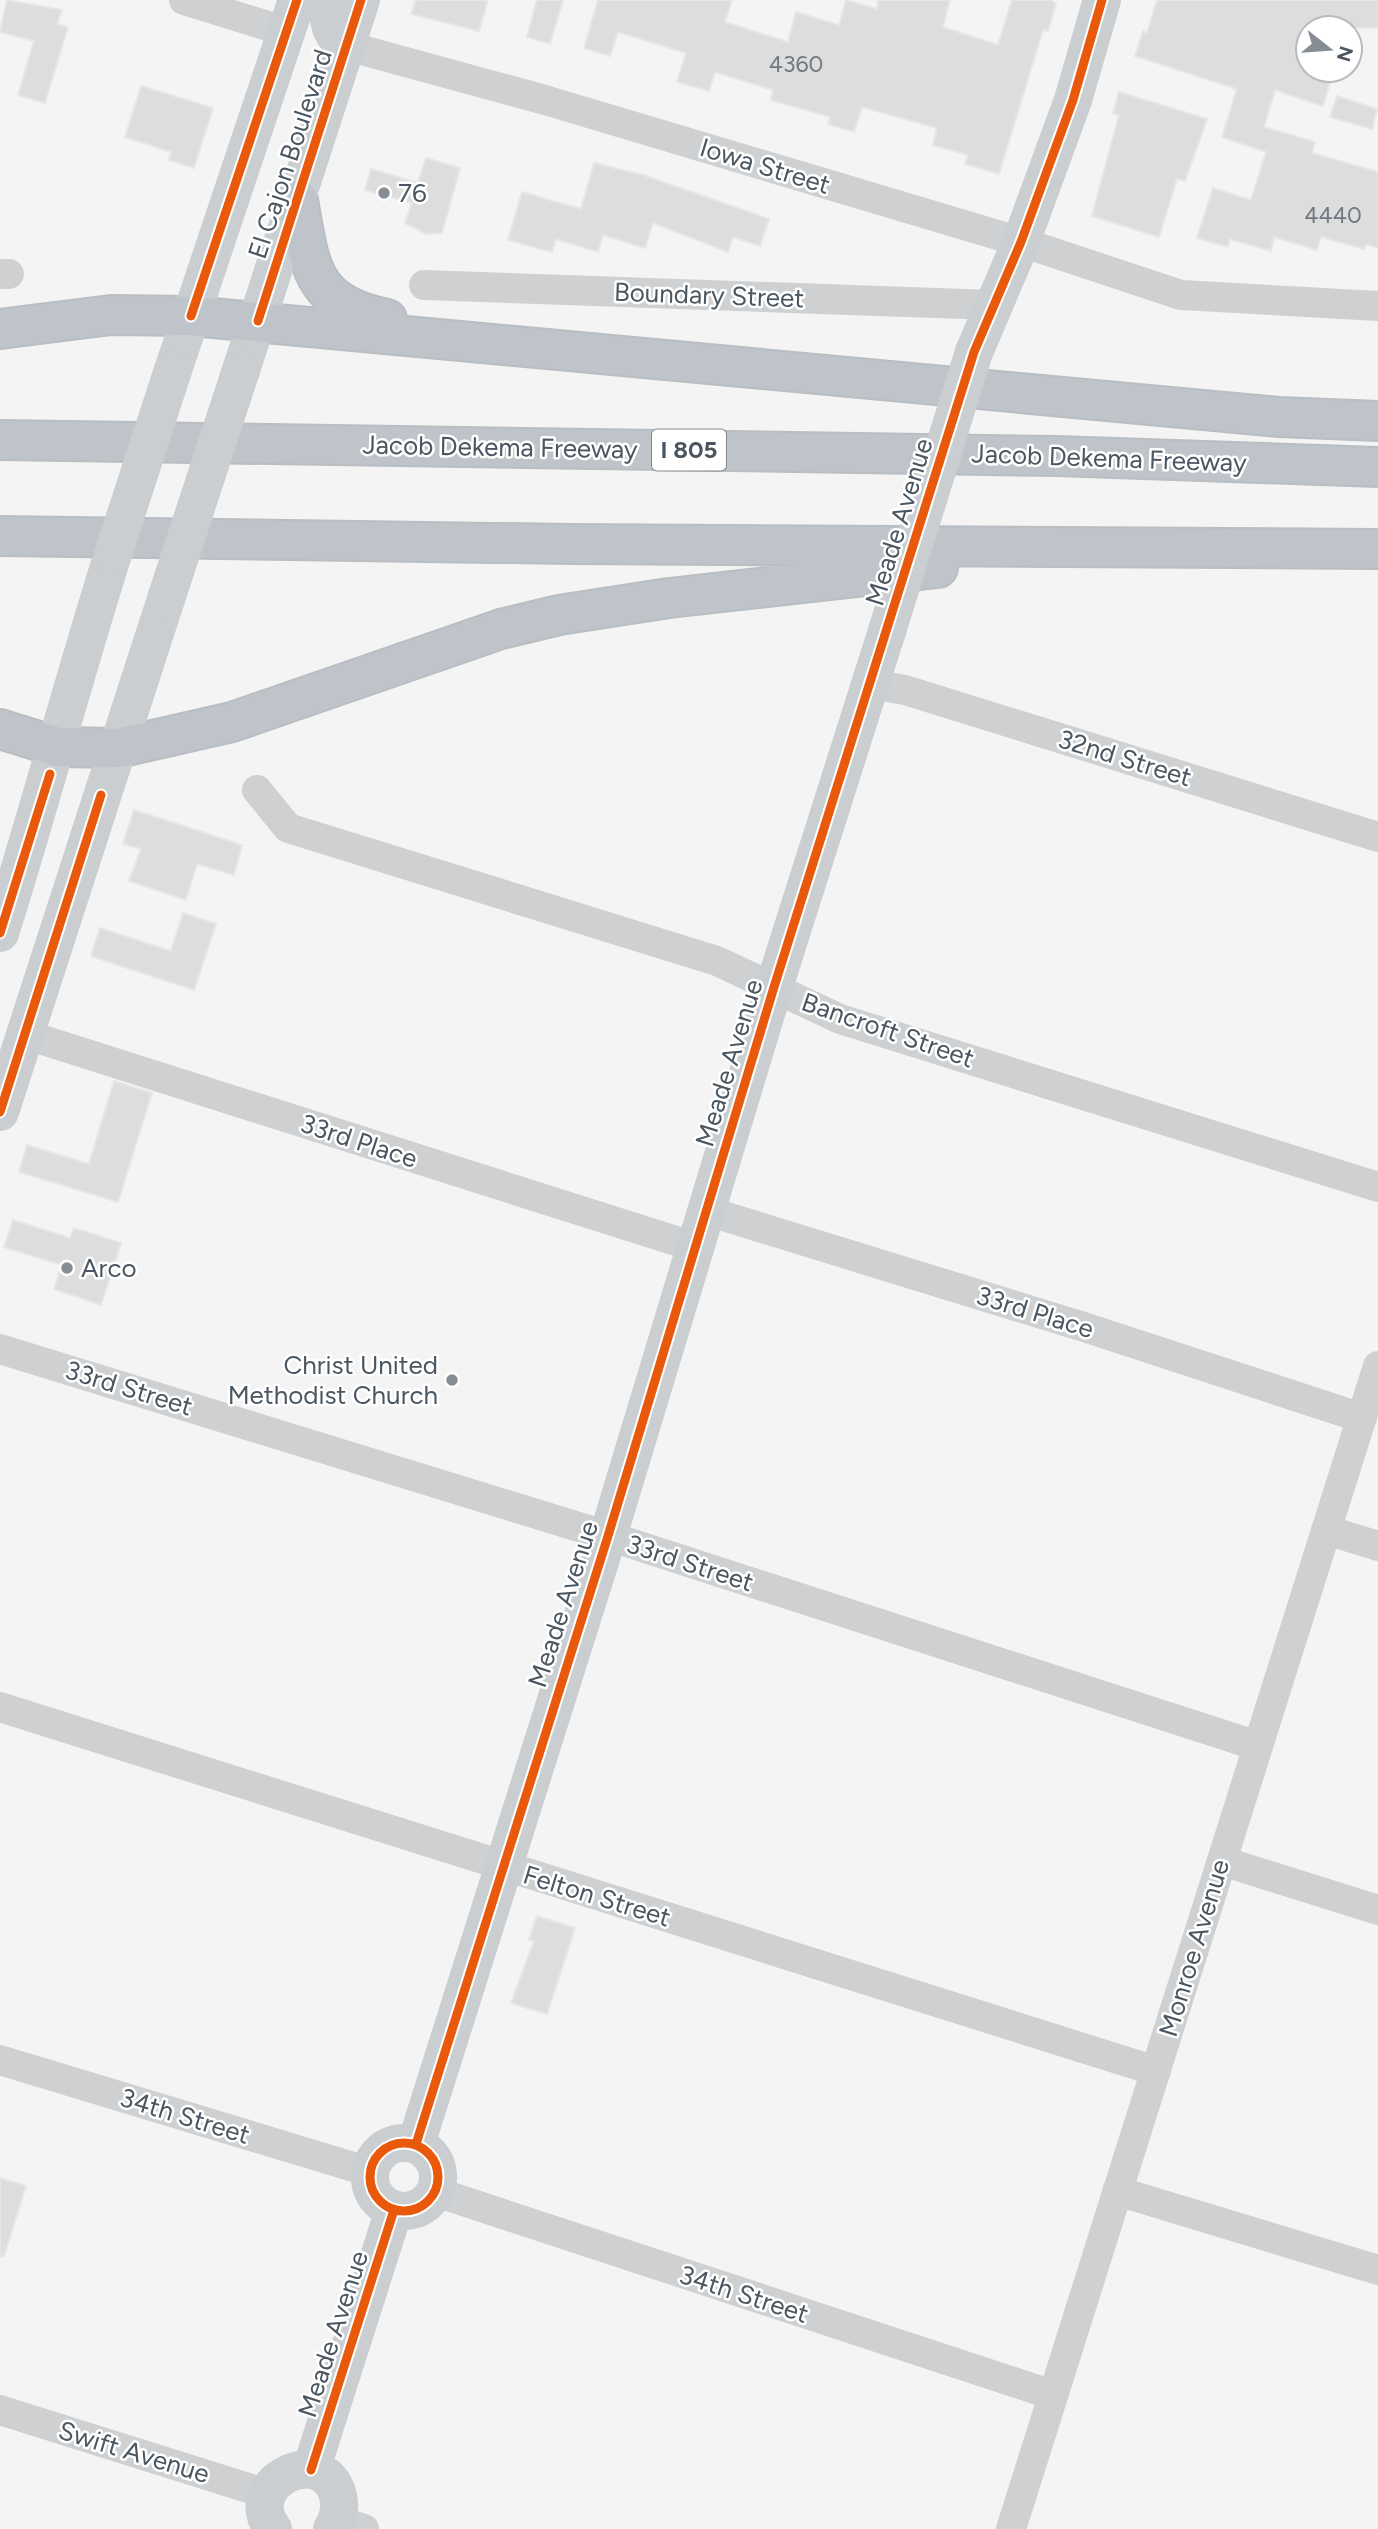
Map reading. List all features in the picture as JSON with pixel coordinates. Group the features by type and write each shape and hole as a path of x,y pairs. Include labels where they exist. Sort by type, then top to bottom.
{"highway":[{"path":"298,200 311,265 322,287 343,306 374,317 530,348"},
{"path":"0,329 111,315 191,316 1279,417 1378,421"},
{"name":"Jacob Dekema Freeway","path":"0,440 1057,456 1378,467"},
{"path":"0,536 1378,549"},
{"path":"0,729 58,747 118,748 232,722 500,629 559,615 669,597 1130,546"}],"main road":[{"path":"330,0 329,26 337,40 347,46"},
{"name":"El Cajon Boulevard","path":"0,1112 361,0"},
{"name":"Meade Avenue","path":"416,2144 608,1536 774,986 974,352 1021,243 1073,100 1102,0"},
{"name":"El Cajon Boulevard","path":"0,933 58,747 72,685 99,597 292,16"},
{"path":"404,2143 416,2144 434,2160 439,2171 436,2192 421,2208 411,2211 394,2210 381,2203 374,2194 370,2172 382,2151 404,2143"},
{"name":"Meade Avenue","path":"311,2470 394,2210"},
{"path":"270,2512 279,2477 290,2471 311,2470 326,2477 335,2487 344,2526"}],"street":[{"path":"184,0 292,16"},
{"name":"Iowa Street","path":"347,46 545,100 1021,243 1181,295 1378,306"},
{"name":"Boundary Street","path":"424,285 993,305"},
{"name":"32nd Street","path":"870,684 905,690 1378,836"},
{"name":"Bancroft Street","path":"257,790 288,828 717,961 839,1019 1378,1187"},
{"name":"33rd Place","path":"24,1034 695,1247"},
{"name":"33rd Place","path":"706,1211 1084,1327 1362,1418"},
{"name":"33rd Street","path":"0,1349 608,1536 1258,1746"},
{"name":"Monroe Avenue","path":"1011,2529 1378,1366"},
{"path":"1326,1530 1378,1546"},
{"name":"Felton Street","path":"0,1707 1156,2071"},
{"path":"1222,1861 1378,1910"},
{"name":"34th Street","path":"0,2060 370,2172"},
{"path":"1117,2191 1378,2270"},
{"name":"34th Street","path":"436,2192 1053,2395"},
{"name":"Swift Avenue","path":"0,2410 270,2512"}],"building":[{"path":"7,0 62,10 57,24 68,27 45,103 18,95 34,41 0,32"},
{"path":"416,0 488,0 479,31 411,14"},
{"path":"537,0 563,0 550,44 527,37"},
{"path":"598,0 732,0 725,22 788,42 796,12 839,25 846,0 877,9 878,0 950,0 943,27 998,45 1012,0 1051,0 1056,4 1048,31 1043,30 999,174 965,164 968,155 933,145 937,128 862,107 854,132 828,124 830,117 771,100 773,90 715,72 709,91 677,82 686,53 618,32 610,56 584,48"},
{"path":"1157,0 1378,0 1378,28 1364,28 1364,14 1294,14 1294,84 1330,84 1323,106 1275,90 1264,127 1315,142 1312,153 1378,172 1378,248 1366,244 1364,249 1321,237 1317,250 1274,237 1271,251 1230,239 1228,247 1197,238 1213,188 1251,200 1266,152 1222,137 1237,89 1135,56 1143,31 1147,33"},
{"path":"141,86 213,108 194,168 169,160 171,152 125,137"},
{"path":"1119,92 1207,119 1185,181 1177,179 1159,237 1092,216 1119,115 1113,113"},
{"path":"1337,96 1377,109 1372,129 1330,117"},
{"path":"426,158 460,168 442,233 426,234 405,223 412,203 365,190 371,169 418,183"},
{"path":"594,163 643,175 769,219 760,246 733,237 728,252 653,223 645,248 603,235 598,252 556,239 552,252 508,240 522,192 581,209"},
{"path":"134,810 242,845 234,875 197,864 186,900 129,881 141,849 123,844"},
{"path":"183,913 216,924 194,990 91,956 100,928 171,951"},
{"path":"114,1081 152,1093 118,1202 19,1172 27,1145 89,1164"},
{"path":"13,1220 70,1238 74,1228 121,1243 101,1305 54,1289 62,1265 4,1247"},
{"path":"537,1916 575,1928 547,2014 511,2003 534,1941 529,1940"},
{"path":"0,2178 26,2186 4,2256 0,2256"}],"cycle path":[{"path":"191,316 297,0"},
{"path":"258,321 361,0"},
{"path":"416,2144 608,1536 774,987 974,352 1021,242 1073,100 1102,0"},
{"path":"0,933 50,774"},
{"path":"0,1112 101,795"},
{"path":"397,2143 411,2143 423,2148 433,2158 438,2177 433,2196 423,2206 411,2211 397,2211 385,2206 375,2196 370,2184 370,2170 375,2158 385,2148 397,2143"},
{"path":"311,2470 394,2210"}],"place":[{"name":"76","path":"384,193"},
{"name":"Arco","path":"67,1268"},
{"name":"Christ United Methodist Church","path":"452,1380"}]}
